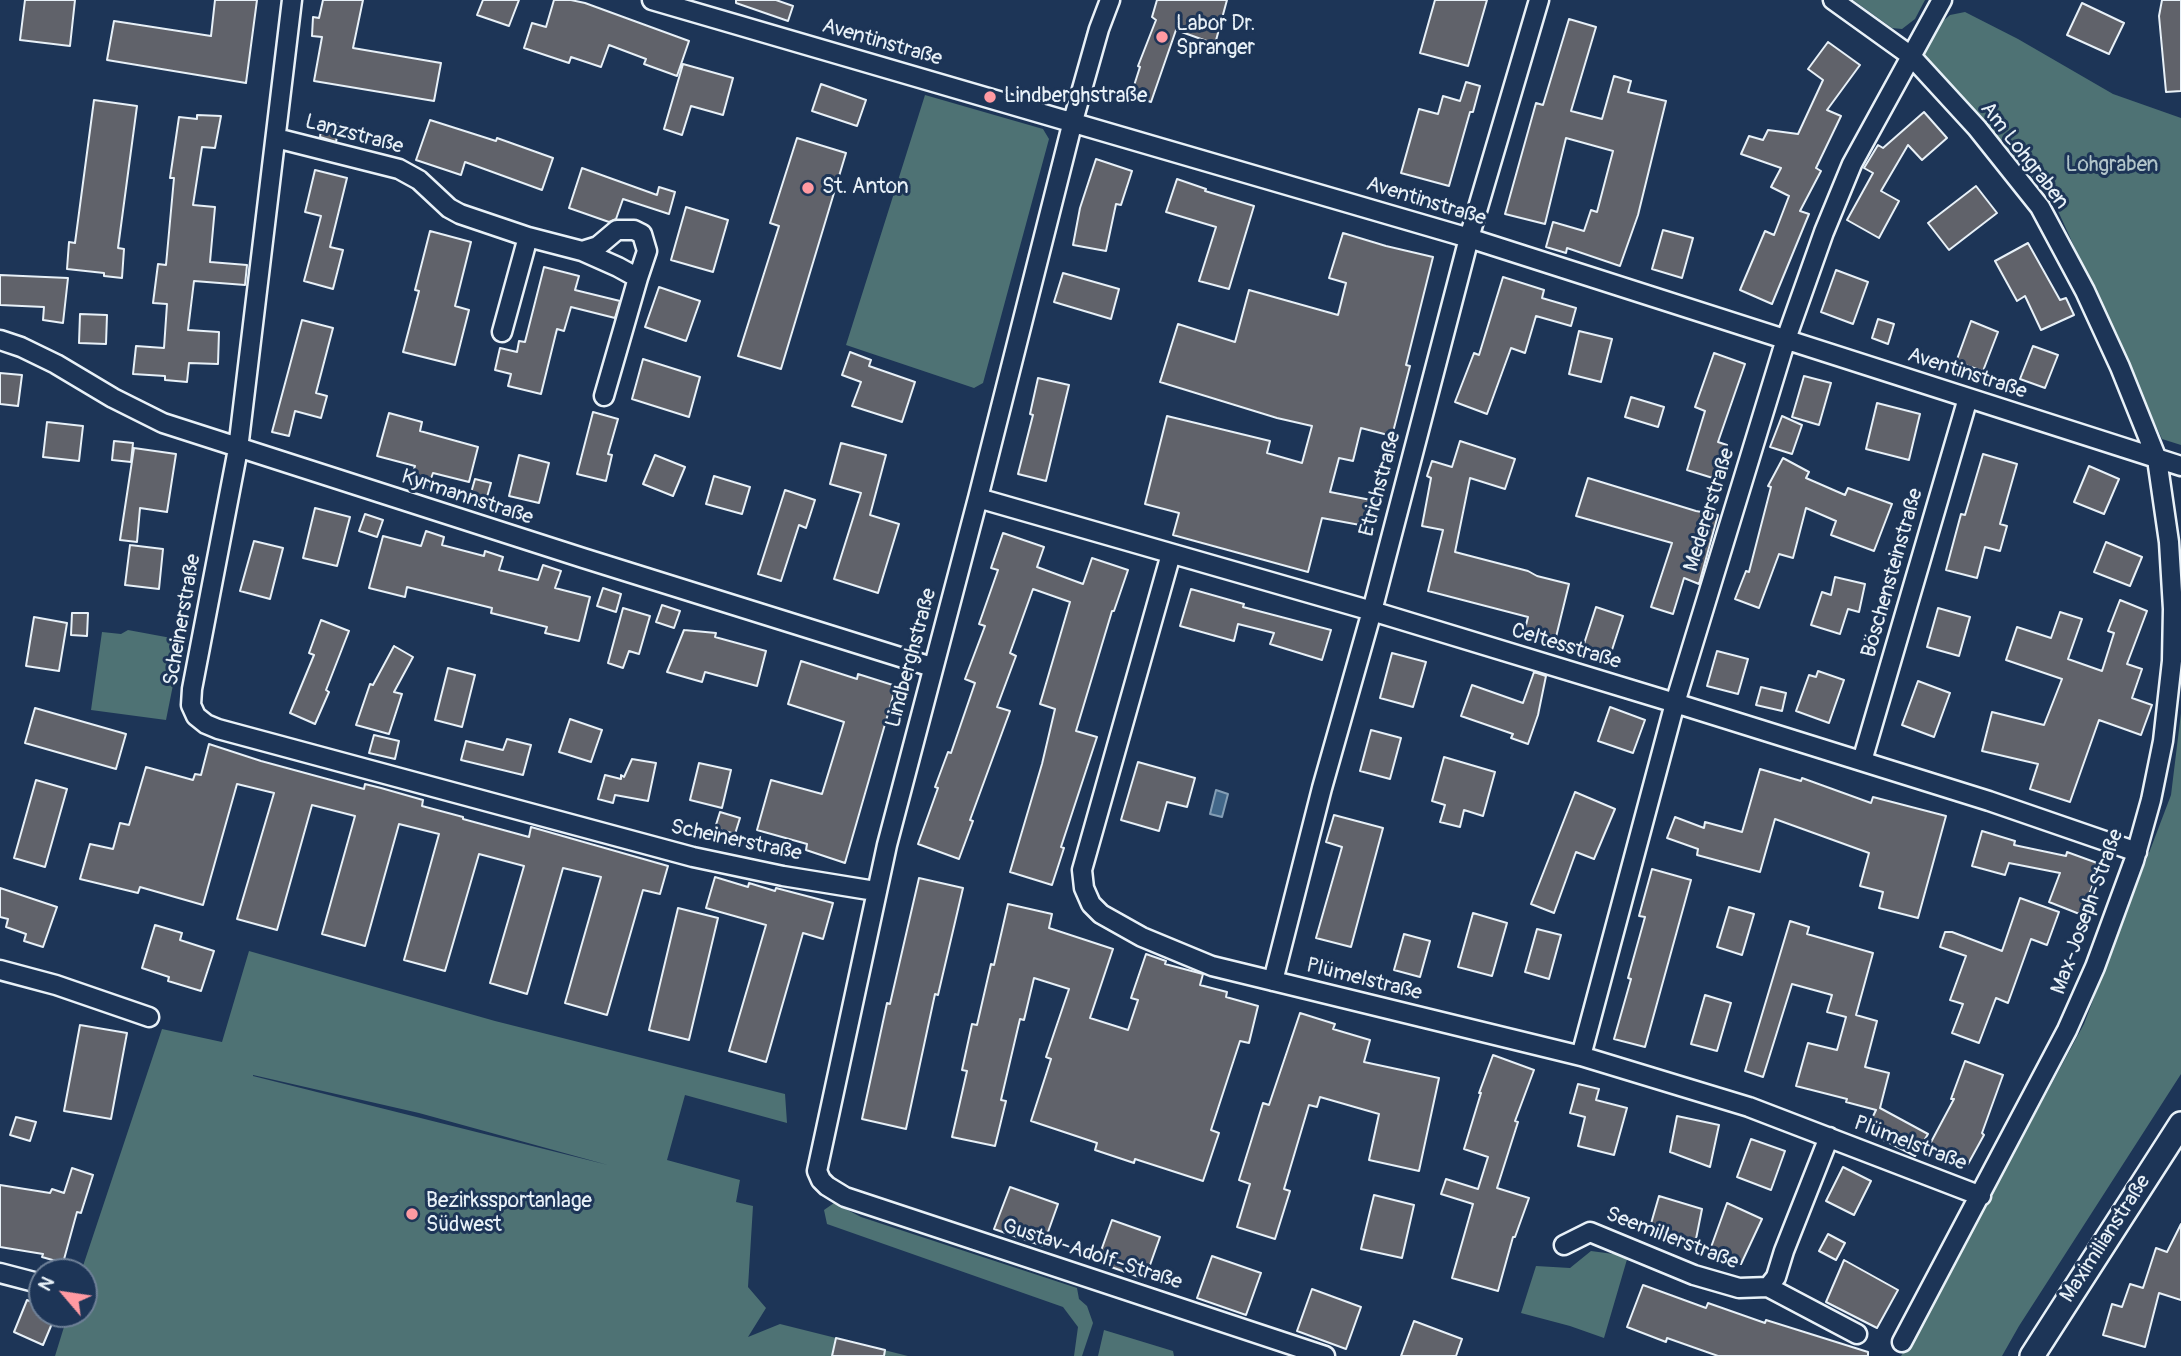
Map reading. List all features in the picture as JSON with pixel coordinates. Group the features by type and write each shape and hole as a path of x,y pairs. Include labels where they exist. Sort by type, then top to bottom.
{"street":[{"name":"Scheinerstraße","path":"292,0 238,449 192,690 191,705 196,716 205,724 341,763 693,857 783,876 875,891"},
{"name":"Aventinstraße","path":"652,0 688,6 1469,238 2181,466"},
{"name":"Lindberghstraße","path":"845,1197 827,1186 817,1171 875,891 1073,121 1110,0"},
{"name":"Etrichstraße","path":"1273,981 1469,238 1539,0"},
{"name":"Am Lohgraben","path":"1833,0 1911,56 1977,128 2040,207 2085,291 2120,367 2157,459"},
{"name":"Medererstraße","path":"1581,1056 1675,703 1786,339 1824,232 1852,164 1942,0"},
{"name":"Lanzstraße","path":"276,138 399,169 419,180 449,208 460,214 528,237 582,251 638,278"},
{"path":"582,251 598,246 617,230 634,230 642,234 647,251 604,396"},
{"path":"502,332 528,237"},
{"name":"Kyrmannstraße","path":"0,340 56,364 113,398 163,423 932,667"},
{"name":"Böschensteinstraße","path":"1862,761 1968,398"},
{"name":"Max-Joseph-Straße","path":"1902,1342 2067,1030 2095,967 2137,852 2163,741 2172,661 2173,609 2169,542 2157,459"},
{"name":"Celtesstraße","path":"978,498 1371,611 1675,703 1989,801 2137,852"},
{"name":"Plümelstraße","path":"1171,554 1082,870 1084,888 1091,904 1101,914 1142,937 1212,966 1581,1056 1749,1107 1981,1196"},
{"path":"0,970 56,985 149,1017"},
{"name":"Maximilianstraße","path":"2032,1356 2181,1124"},
{"path":"1768,1287 1776,1277 1829,1137"},
{"name":"Gustav-Adolf-Straße","path":"845,1197 1325,1356"},
{"name":"Seemillerstraße","path":"1563,1245 1590,1232 1694,1275 1739,1288 1768,1287 1857,1334"},
{"path":"0,1273 28,1280"}],"green space":[{"path":"1853,0 1925,0 1915,19 1902,29 1892,28"},
{"name":"Lohgraben","path":"1965,12 2113,94 2181,118 2181,445 2162,439 2053,200 1924,55 1925,42 1937,26 1950,15"},
{"path":"925,95 1043,129 1049,139 983,383 974,388 846,345"},
{"path":"128,630 182,640 166,720 91,710 102,632 121,634"},
{"path":"2181,713 2181,1074 2002,1356 1901,1356 2084,1024 2171,795"},
{"name":"Bezirkssportanlage Südwest","path":"249,951 495,1021 785,1094 787,1123 685,1095 667,1160 740,1180 736,1202 753,1206 748,1287 766,1308 748,1337 780,1324 908,1356 55,1356 64,1328 98,1328 98,1258 86,1258 162,1029 222,1042","holes":["253,1075 419,1113 608,1165 253,1076"]},
{"path":"834,1203 861,1217 1077,1288 1079,1299 1087,1306 1093,1323 1082,1356 1074,1356 1078,1327 1063,1307 827,1224 824,1210"},
{"path":"1591,1251 1628,1256 1604,1338 1521,1313 1536,1266 1570,1268"},
{"path":"1104,1330 1173,1351 1174,1356 1098,1356"}],"water":[{"path":"1216,790 1228,794 1222,817 1210,814"}],"building":[{"path":"25,0 75,0 70,46 20,40"},
{"path":"215,0 257,0 246,83 107,60 114,21 211,36"},
{"path":"323,0 363,0 353,48 441,63 434,101 314,81 322,37 312,36 313,17 319,18"},
{"path":"483,0 519,0 509,26 477,15"},
{"path":"554,0 585,3 689,41 677,76 644,64 646,59 609,45 601,67 571,57 569,63 524,48 532,23 546,27"},
{"path":"736,0 776,0 793,6 788,21 736,3"},
{"name":"Labor Dr. Spranger","path":"1157,0 1227,0 1215,44 1176,30 1151,102 1131,95 1140,67 1138,66 1156,20 1152,17"},
{"path":"1435,0 1487,0 1468,66 1420,53"},
{"path":"2162,0 2181,0 2181,91 2166,92 2159,16"},
{"path":"2082,3 2124,23 2109,54 2067,35"},
{"path":"1569,19 1596,27 1571,111 1602,119 1614,76 1631,81 1628,92 1666,101 1638,215 1620,266 1567,248 1566,253 1546,247 1553,222 1584,231 1591,210 1597,212 1613,151 1566,138 1545,224 1505,214 1536,103 1543,105"},
{"path":"1828,42 1860,65 1827,110 1841,116 1816,168 1821,171 1800,211 1809,214 1772,304 1740,290 1765,231 1774,235 1789,196 1771,187 1781,168 1741,154 1749,136 1763,140 1768,130 1798,134 1823,80 1808,69"},
{"path":"683,64 733,78 723,115 691,106 682,135 664,129"},
{"path":"1466,82 1480,86 1449,186 1401,173 1419,109 1438,114 1443,96 1460,101"},
{"path":"821,84 866,100 857,126 812,111"},
{"path":"94,100 137,106 118,248 124,249 122,278 67,269 69,242 75,243"},
{"path":"1924,112 1947,138 1922,160 1908,145 1881,191 1899,201 1879,238 1847,220 1873,173 1864,168 1878,145 1883,148"},
{"path":"197,115 221,116 215,148 202,147 193,205 215,207 210,262 247,265 245,285 194,281 188,330 219,332 218,364 189,363 187,382 165,380 165,376 133,374 136,346 164,348 167,304 153,303 158,264 166,265 174,178 170,178 179,117 197,119"},
{"path":"430,120 496,141 497,138 553,158 542,190 465,162 461,175 416,160"},
{"path":"322,121 339,124 336,142 320,137"},
{"path":"797,138 846,153 781,369 738,356 779,226 770,223"},
{"path":"1096,159 1132,171 1121,205 1116,204 1106,251 1073,245 1080,208"},
{"path":"582,168 657,195 659,187 675,192 669,214 623,199 616,219 609,222 569,208"},
{"path":"315,170 347,178 330,247 343,250 333,289 304,281 321,216 305,212"},
{"path":"1177,179 1254,206 1229,289 1199,281 1216,227 1166,212"},
{"path":"1976,186 1997,213 1949,250 1928,223"},
{"path":"686,207 728,220 713,272 671,260"},
{"path":"1663,230 1693,238 1682,278 1652,269"},
{"path":"430,231 471,242 455,306 469,310 455,365 403,352 419,291 415,290"},
{"path":"1343,233 1433,257 1406,365 1410,366 1392,436 1361,428 1353,461 1339,458 1330,492 1376,501 1371,527 1322,518 1308,572 1173,535 1179,513 1145,504 1167,416 1270,441 1267,453 1302,463 1312,426 1160,382 1178,324 1235,342 1249,290 1338,315 1346,283 1329,278"},
{"path":"2028,243 2060,300 2066,298 2074,315 2041,330 2025,296 2017,301 1995,261"},
{"path":"544,267 579,276 575,290 620,301 615,318 571,307 564,331 557,329 541,394 508,386 511,374 495,370 500,348 517,352 519,341 525,342"},
{"path":"1836,270 1868,282 1853,324 1821,312"},
{"path":"1063,273 1119,289 1111,319 1054,302"},
{"path":"0,275 68,278 63,323 43,320 44,307 0,305"},
{"path":"1503,277 1544,290 1542,298 1576,308 1571,326 1536,316 1525,353 1511,348 1487,414 1455,402 1474,353 1479,355"},
{"path":"659,287 700,301 686,341 645,327"},
{"path":"80,314 107,315 106,344 79,343"},
{"path":"1878,319 1894,324 1888,344 1872,338"},
{"path":"302,320 333,328 316,393 327,396 321,418 295,411 289,436 272,432"},
{"path":"1971,321 1998,332 1983,371 1956,362"},
{"path":"1579,331 1612,339 1601,382 1569,374"},
{"path":"2033,346 2058,355 2045,388 2020,379"},
{"path":"850,352 871,360 869,366 915,382 902,422 852,406 861,382 842,375"},
{"path":"1714,353 1745,364 1718,442 1727,445 1716,479 1687,470 1705,411 1695,407"},
{"path":"643,359 700,377 689,417 632,399"},
{"path":"0,373 22,375 18,406 0,404"},
{"path":"1804,376 1831,383 1819,425 1792,417"},
{"path":"1038,378 1069,385 1046,481 1018,474 1033,415 1030,414"},
{"path":"1631,397 1664,407 1658,427 1625,417"},
{"path":"1877,403 1920,414 1909,460 1866,449"},
{"path":"593,412 618,419 608,454 612,455 606,481 577,474"},
{"path":"389,413 422,422 420,431 478,447 469,482 433,473 428,487 410,481 415,466 377,456"},
{"path":"1782,416 1802,425 1792,454 1770,447"},
{"path":"47,422 83,426 79,461 43,457"},
{"path":"114,441 133,443 131,462 112,460"},
{"path":"1460,441 1515,459 1505,489 1470,478 1455,552 1569,584 1556,637 1525,629 1528,617 1428,591 1443,530 1422,526 1431,478 1427,476 1432,461 1452,467"},
{"path":"841,443 886,455 870,515 899,524 878,593 834,579 861,493 830,484"},
{"path":"134,448 176,454 167,512 140,508 137,542 120,540"},
{"path":"1983,454 2017,464 2000,524 2007,526 2000,551 1985,547 1977,578 1946,570 1961,514 1965,515"},
{"path":"519,455 549,463 539,503 509,496"},
{"path":"655,455 685,467 673,496 643,484"},
{"path":"1783,458 1809,472 1806,478 1845,495 1848,488 1892,504 1874,551 1831,535 1836,521 1806,508 1793,558 1779,554 1759,608 1735,599 1746,571 1749,572 1771,487 1768,486"},
{"path":"2089,466 2119,479 2104,514 2074,502"},
{"path":"714,476 750,487 742,514 706,504"},
{"path":"1588,478 1696,511 1718,515 1699,584 1684,578 1673,614 1651,607 1672,543 1576,516"},
{"path":"475,479 491,483 485,504 469,500"},
{"path":"785,490 815,500 806,528 799,525 781,581 758,574"},
{"path":"315,508 350,517 337,566 303,558"},
{"path":"365,514 383,520 377,537 359,531"},
{"path":"426,531 444,537 442,545 484,556 485,551 503,557 499,570 538,580 543,565 561,571 555,588 590,597 579,641 545,633 547,627 491,613 492,608 407,587 405,597 369,588 383,536 421,546"},
{"path":"1003,533 1044,547 1037,567 1083,584 1092,558 1128,570 1112,611 1076,731 1097,737 1061,847 1064,848 1052,885 1010,872 1042,764 1055,709 1040,704 1070,602 1033,589 1010,653 1016,656 997,707 1010,711 970,820 973,821 959,859 918,844 938,788 935,787 948,752 951,753 975,683 965,679 985,626 979,624 998,570 991,568"},
{"path":"254,541 283,548 270,599 240,591"},
{"path":"2106,542 2142,557 2130,586 2094,572"},
{"path":"130,545 163,549 159,589 125,585"},
{"path":"1835,577 1865,584 1859,612 1848,609 1840,634 1811,625 1822,592 1831,595"},
{"path":"603,588 621,594 616,612 597,606"},
{"path":"1191,589 1244,604 1243,607 1331,630 1322,660 1270,644 1274,633 1238,624 1234,641 1180,626"},
{"path":"2120,600 2147,611 2127,664 2142,669 2132,698 2152,705 2141,735 2099,720 2070,802 2030,789 2038,764 1982,751 1992,712 2044,725 2062,679 2006,660 2017,627 2051,638 2060,612 2082,619 2068,659 2102,671 2114,633 2108,631"},
{"path":"662,605 680,611 674,628 656,622"},
{"path":"1596,607 1623,616 1610,656 1583,647"},
{"path":"623,608 650,616 639,654 629,651 623,668 608,663"},
{"path":"1938,608 1970,617 1959,656 1927,647"},
{"path":"72,613 88,613 87,636 71,635"},
{"path":"34,617 67,623 59,671 26,666"},
{"path":"321,620 349,631 326,690 329,692 315,724 290,713 314,655 309,653"},
{"path":"684,630 716,633 715,637 766,651 757,686 705,672 702,682 667,672"},
{"path":"394,646 413,657 394,692 402,694 389,734 356,725 370,684 373,685"},
{"path":"1717,651 1748,659 1738,694 1707,686"},
{"path":"1392,653 1426,662 1413,707 1380,698"},
{"path":"801,661 857,679 858,674 896,686 845,863 806,850 807,844 757,830 771,780 822,794 844,722 788,704"},
{"path":"448,668 475,675 462,727 435,720"},
{"path":"1818,671 1844,680 1829,723 1796,711 1809,675 1816,677"},
{"path":"1534,672 1546,676 1538,715 1528,744 1511,738 1513,734 1461,716 1472,685 1523,703"},
{"path":"1918,681 1950,693 1934,737 1902,725"},
{"path":"1761,687 1786,693 1782,711 1756,705"},
{"path":"1610,707 1645,720 1633,753 1598,741"},
{"path":"35,708 126,734 116,769 25,743"},
{"path":"570,719 602,730 591,762 559,752"},
{"path":"1371,730 1401,738 1390,779 1360,771"},
{"path":"374,735 399,741 395,759 369,753"},
{"path":"507,739 531,745 523,775 461,760 466,741 503,750"},
{"path":"209,744 364,789 365,784 423,800 422,806 529,837 531,827 668,866 660,894 643,890 607,1015 565,1003 601,877 563,868 527,994 490,983 524,866 479,854 445,971 404,960 439,834 399,824 365,946 322,934 355,816 312,805 277,930 237,919 274,793 237,784 203,905 140,887 138,893 80,879 90,844 113,849 120,823 129,825 146,767 193,780 195,774 201,775"},
{"path":"1444,757 1495,772 1483,816 1464,810 1460,827 1440,822 1445,805 1432,801"},
{"path":"632,759 656,763 648,801 615,795 613,803 598,799 605,775 621,779"},
{"path":"1138,762 1195,778 1187,807 1167,802 1159,831 1121,820"},
{"path":"699,763 731,770 722,808 690,800"},
{"path":"1760,769 1801,781 1802,778 1871,803 1873,797 1946,816 1918,918 1879,908 1883,892 1860,886 1869,853 1775,819 1760,872 1697,855 1698,849 1667,838 1675,817 1704,828 1705,822 1742,832"},
{"path":"36,780 67,789 45,867 14,858"},
{"path":"1575,792 1615,809 1594,859 1576,852 1554,913 1531,904"},
{"path":"720,812 740,818 735,834 715,828"},
{"path":"1334,815 1383,828 1351,947 1316,938 1342,847 1326,842"},
{"path":"1982,831 2015,841 2014,845 2066,856 2067,852 2100,864 2082,915 2049,902 2060,873 2009,863 2005,875 1972,866"},
{"path":"1652,869 1691,880 1645,1047 1614,1039 1645,917 1639,916"},
{"path":"715,877 748,887 749,883 775,891 776,888 833,903 823,939 803,933 766,1062 729,1051 766,925 706,908"},
{"path":"919,878 963,888 938,995 935,994 906,1129 862,1119 887,1003 890,1004"},
{"path":"0,888 57,907 43,947 24,941 26,934 6,927 8,919 0,917"},
{"path":"2020,898 2059,912 2047,945 2031,939 2008,1003 1996,998 1979,1043 1952,1033 1963,1004 1950,1000 1966,956 1940,947 1945,932 1952,932 2002,951"},
{"path":"1008,904 1052,914 1049,928 1113,949 1090,1018 1128,1030 1138,1000 1131,998 1146,954 1166,961 1165,964 1203,974 1200,985 1227,992 1226,997 1258,1006 1249,1043 1240,1041 1211,1130 1219,1133 1203,1181 1135,1159 1134,1163 1095,1150 1097,1143 1031,1121 1051,1059 1046,1057 1069,989 1034,978 1024,1020 1020,1019 1001,1100 1006,1101 995,1146 952,1137 967,1071 962,1070 972,1024 977,1025"},
{"path":"1729,907 1754,914 1742,955 1717,947"},
{"path":"678,908 718,918 689,1040 649,1030"},
{"path":"1473,913 1507,923 1492,976 1458,967"},
{"path":"1790,921 1809,927 1807,934 1873,953 1856,1015 1877,1021 1865,1067 1889,1073 1880,1108 1928,1134 1915,1156 1866,1131 1876,1110 1846,1102 1847,1099 1796,1086 1808,1043 1837,1050 1846,1017 1827,1012 1832,995 1792,984 1763,1077 1745,1071"},
{"path":"155,925 182,933 180,940 214,951 201,991 168,981 169,977 142,968"},
{"path":"1537,929 1561,935 1549,979 1525,972"},
{"path":"1404,934 1430,941 1420,977 1394,970"},
{"path":"1705,995 1731,1003 1717,1051 1691,1044"},
{"path":"1300,1013 1335,1024 1333,1029 1370,1040 1364,1062 1439,1078 1419,1171 1369,1160 1379,1114 1320,1097 1317,1107 1309,1105 1284,1189 1290,1191 1275,1239 1237,1227 1250,1184 1239,1180 1263,1103 1269,1105"},
{"path":"80,1025 127,1033 111,1119 64,1111"},
{"path":"1493,1055 1534,1070 1515,1121 1518,1122 1497,1188 1529,1198 1513,1237 1498,1291 1452,1278 1473,1204 1441,1194 1446,1179 1478,1189 1488,1157 1464,1149 1479,1093"},
{"path":"1965,1061 2003,1075 1982,1133 1984,1135 1968,1164 1930,1144 1954,1099 1951,1099"},
{"path":"1578,1084 1599,1089 1596,1100 1627,1108 1614,1155 1578,1146 1585,1117 1570,1113"},
{"path":"1677,1116 1719,1125 1710,1167 1670,1152"},
{"path":"16,1117 36,1122 30,1141 10,1135"},
{"path":"1751,1139 1785,1151 1771,1190 1737,1177"},
{"path":"1843,1167 1871,1181 1854,1215 1826,1201"},
{"path":"72,1168 93,1175 81,1213 77,1212 64,1258 46,1258 42,1257 43,1254 0,1247 0,1185 50,1193 52,1189 64,1193"},
{"path":"1010,1187 1058,1204 1043,1246 994,1229"},
{"path":"1374,1195 1414,1205 1402,1258 1361,1249"},
{"path":"1659,1196 1702,1209 1695,1244 1686,1240 1685,1245 1648,1234"},
{"path":"1727,1203 1762,1219 1741,1264 1710,1250"},
{"path":"1112,1220 1160,1237 1145,1279 1097,1262"},
{"path":"2181,1224 2181,1300 2159,1293 2145,1347 2103,1335 2112,1304 2122,1307 2130,1284 2143,1288 2156,1248 2167,1252"},
{"path":"1828,1234 1845,1243 1836,1260 1819,1251"},
{"path":"1212,1256 1261,1273 1246,1315 1197,1298"},
{"path":"1844,1260 1898,1290 1877,1328 1826,1302"},
{"path":"1643,1285 1706,1308 1708,1303 1765,1323 1766,1320 1868,1352 1868,1356 1718,1356 1667,1338 1666,1342 1627,1327"},
{"path":"1312,1289 1361,1307 1346,1349 1297,1331"},
{"path":"27,1300 28,1328 50,1328 43,1345 14,1332"},
{"path":"1414,1321 1462,1339 1456,1356 1401,1356"},
{"path":"836,1338 885,1350 884,1356 832,1356"}],"place":[{"name":"Labor Dr. Spranger","path":"1162,37"},
{"name":"Lindberghstraße","path":"990,97"},
{"name":"St. Anton","path":"808,188"},
{"name":"Bezirkssportanlage Südwest","path":"412,1214"}]}
